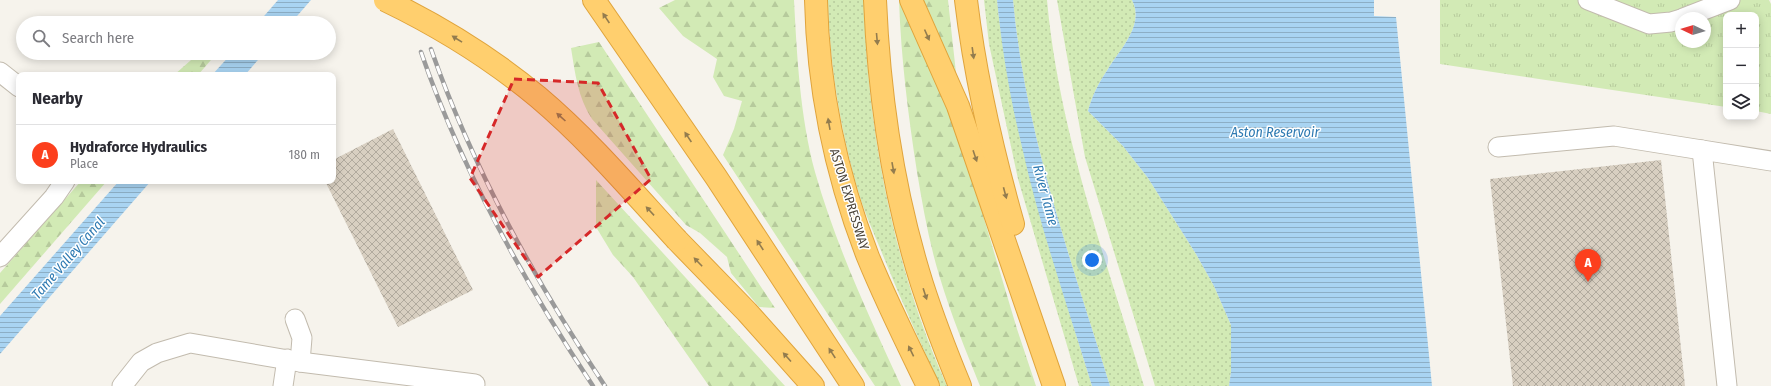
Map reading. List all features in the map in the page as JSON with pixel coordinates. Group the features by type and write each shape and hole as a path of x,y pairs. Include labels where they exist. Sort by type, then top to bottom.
{"highway":[{"path":"385,0 411,12 470,47 508,73 538,97 593,149 677,240 747,312 813,386"},
{"path":"594,0 716,177 853,386"},
{"name":"ASTON EXPRESSWAY","path":"816,0 820,69 829,127 841,176 868,257 885,297 928,386"},
{"path":"875,0 882,95 899,200 926,296 960,386"},
{"path":"910,0 958,106 1054,386"},
{"path":"966,0 974,60 996,161 1058,386"}],"lane":[{"path":"1588,0 1649,24 1675,21"},
{"path":"1698,12 1730,0"},
{"path":"0,72 16,84"},
{"path":"1498,147 1614,136 1771,161"},
{"path":"1702,150 1727,386"},
{"path":"0,257 54,197 63,184"},
{"path":"283,386 302,338 294,320"},
{"path":"122,386 141,362 157,353 190,343 294,360 398,380 476,384"}],"highlighted area":[{"path":"514,79 598,83 651,179 538,277 470,178"}],"green space":[{"path":"675,0 794,0 798,65 803,108 815,172 823,200 843,254 901,386 875,386 723,155 734,129 742,101 724,96 713,77 717,59 683,36 659,8"},
{"path":"828,0 864,0 866,49 871,98 887,197 898,246 912,294 928,341 947,386 940,386 896,287 859,194 837,98 831,48"},
{"path":"899,0 948,0 965,155 1017,329 1036,386 980,386 949,306 933,252 917,172 905,86"},
{"path":"984,0 997,0 1012,99 1023,147 1048,243 1092,386 1079,386 1018,179 989,44"},
{"path":"1013,0 1047,0 1053,50 1073,147 1100,243 1144,386 1110,386 1051,196 1028,99 1019,50"},
{"path":"1057,0 1132,0 1135,9 1133,28 1099,84 1088,111 1123,146 1148,178 1196,254 1214,286 1231,325 1231,372 1229,386 1155,386 1085,157"},
{"path":"1440,0 1769,0 1771,4 1771,114 1759,112 1759,12 1723,12 1723,107 1440,64"},
{"path":"599,42 775,308 759,307 731,273 727,257 700,233 686,225 592,119 580,94 571,48"},
{"path":"191,60 211,60 201,72 177,72"},
{"path":"596,180 785,386 709,386 633,277 613,255 596,227"},
{"path":"78,184 104,184 0,304 0,273"}],"water":[{"path":"278,0 311,0 297,16 264,16"},
{"name":"River Tame","path":"997,0 1013,0 1019,50 1028,99 1051,196 1110,386 1092,386 1037,207 1010,92 1001,37"},
{"name":"Aston Reservoir","path":"1132,0 1374,0 1374,16 1396,17 1432,386 1229,386 1231,372 1231,325 1214,286 1196,254 1148,178 1123,146 1088,111 1099,84 1133,28 1135,9"},
{"path":"226,60 258,60 248,72 215,72"},
{"name":"Tame Valley Canal","path":"116,184 148,184 0,354 0,316"}],"building":[{"path":"393,129 473,290 398,327 326,184 336,184 336,158"},
{"path":"1661,160 1685,386 1513,386 1490,179"}],"railway":[{"path":"431,49 466,138 486,181 530,265 554,306 605,386"},
{"path":"421,52 455,140 496,225 567,347 593,386"}],"place":[{"name":"Hydraforce Hydraulics","path":"1588,282"}]}
